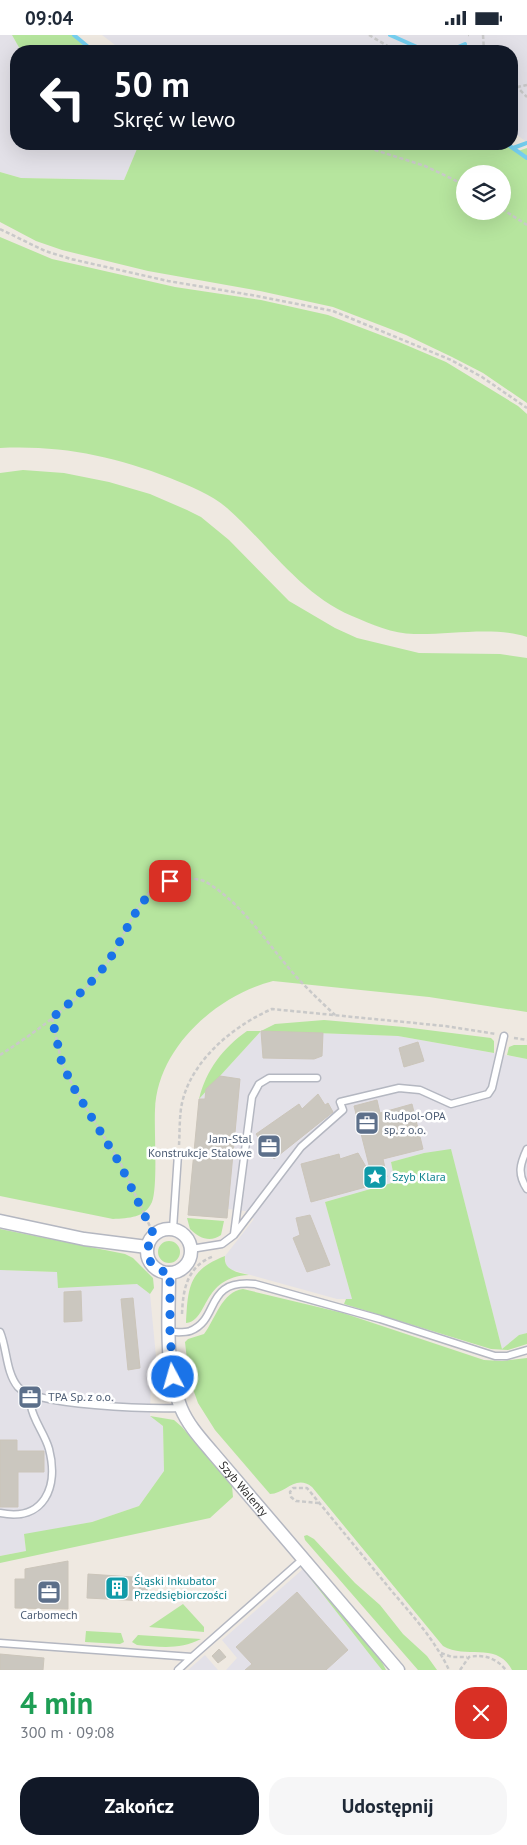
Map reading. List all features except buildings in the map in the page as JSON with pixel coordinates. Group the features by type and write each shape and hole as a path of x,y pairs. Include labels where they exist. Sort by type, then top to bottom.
{"street":[{"path":"0,1221 84,1239 147,1247"},
{"path":"166,1229 173,1229 185,1236 191,1249 188,1263 177,1272 170,1273 157,1270 152,1265 147,1254 147,1247 154,1235 166,1229"},
{"name":"Szyb Walenty","path":"170,1273 176,1332 171,1364 181,1407 194,1431 398,1670"}],"lane":[{"path":"191,1249 222,1244 234,1235 301,1147 343,1110 340,1103 405,1088 420,1090 451,1104 482,1097 492,1088 504,1036"},
{"path":"234,1235 252,1097 259,1083 269,1078 317,1078"},
{"path":"527,1149 520,1169 522,1181 527,1189"},
{"path":"173,1229 178,1154"},
{"path":"176,1332 198,1326 216,1296 227,1286 240,1282 255,1284 380,1319 495,1356 507,1356 527,1350"},
{"path":"0,1332 12,1376 18,1387 40,1397 72,1403 181,1407"},
{"path":"0,1513 20,1515 34,1511 41,1505 49,1487 49,1449 32,1410 33,1403 40,1397"},
{"path":"178,1670 304,1558"},
{"path":"0,1643 192,1657"}],"path":[{"path":"369,35 386,45"},
{"path":"518,88 527,97"},
{"path":"375,150 425,166 456,181"},
{"path":"511,215 527,225"},
{"path":"0,229 45,251 71,259 168,281 257,295 332,311 451,360 482,377 527,408"},
{"path":"0,1055 52,1018 104,968 122,941 145,898 159,884 180,878 204,881 225,898 251,921 292,972 335,1015"},
{"path":"178,1154 182,1101 189,1080 230,1033 251,1018 272,1009 445,1026 527,1041"},
{"path":"52,1018 62,1064 75,1090 120,1164 154,1235"},
{"path":"176,1332 183,1293 188,1278 198,1265 222,1253"},
{"path":"319,1503 296,1501 291,1497 290,1492 293,1488 307,1488 440,1652 449,1670"},
{"path":"440,1652 452,1657 477,1655 494,1659 506,1670"},
{"path":"460,1670 469,1657"}],"shaded area":[{"path":"0,35 12,35 18,45 10,45 10,150 136,150 124,180 21,178 0,172"},
{"path":"102,35 527,35 527,142 518,136 518,45 115,45"},
{"path":"261,1031 398,1036 527,1059 527,1333 519,1335 502,1349 451,1150 424,1153 391,1162 395,1182 325,1202 352,1299 337,1299 226,1267 225,1256 254,1219 245,1211 228,1209 227,1218 188,1215 199,1099"},
{"path":"0,1270 58,1272 58,1287 137,1284 150,1294 157,1367 151,1376 150,1416 163,1426 164,1471 139,1506 92,1522 24,1535 26,1551 0,1556"},
{"path":"303,1569 382,1670 226,1670 237,1658 222,1640"},
{"path":"205,1655 218,1670 188,1670"}],"green space":[{"path":"12,35 74,35 86,45 18,45"},
{"path":"527,148 527,403 483,373 452,357 406,335 333,307 260,291 148,271 62,250 36,241 0,222 0,172 21,178 124,180 136,150 518,151"},
{"path":"0,237 52,259 175,287 261,300 328,315 446,362 518,406 527,414 527,637 486,631 406,634 374,625 334,607 317,595 285,567 227,508 200,491 149,470 107,458 44,448 0,448"},
{"path":"23,470 64,473 109,482 150,494 201,517 229,540 289,601 335,628 357,638 419,653 500,654 527,658 527,1012 429,997 273,981 252,988 211,1012 193,1028 178,1046 166,1066 158,1087 155,1110 154,1194 152,1202 145,1211 131,1217 113,1219 0,1196 0,473"},
{"path":"324,1020 404,1027 491,1038 494,1041 494,1053 398,1036 261,1031 275,1024"},
{"path":"247,1031 261,1031 199,1099 211,1069 223,1052"},
{"path":"527,1045 527,1059 507,1055 509,1047"},
{"path":"451,1149 502,1349 519,1335 527,1333 527,1344 508,1350 491,1349 344,1304 346,1299 352,1299 325,1202 395,1182 391,1162 424,1153"},
{"path":"187,1218 224,1221 221,1235 209,1239 197,1235 190,1229"},
{"path":"0,1229 125,1254 133,1258 153,1278 154,1288 150,1294 137,1284 58,1288 57,1272 0,1270"},
{"path":"169,1241 179,1248 180,1252 173,1262 169,1263 159,1256 158,1252 165,1242"},
{"path":"225,1256 226,1265 229,1268 249,1275 233,1278 222,1283 208,1299 199,1315 186,1323 189,1290 192,1282 204,1267"},
{"path":"243,1289 343,1313 484,1360 502,1361 527,1358 527,1670 512,1670 506,1661 490,1653 462,1652 443,1646 312,1487 301,1483 295,1484 270,1494 215,1430 198,1403 189,1378 185,1342 188,1339 204,1334 224,1300 236,1291"},
{"path":"150,1416 174,1420 182,1427 232,1486 233,1497 210,1518 0,1563 0,1556 26,1551 24,1534 92,1522 139,1506 164,1471 163,1426"},
{"path":"307,1535 314,1539 355,1583 380,1605 403,1634 427,1656 437,1670 418,1670 305,1540 304,1536"},
{"path":"303,1569 382,1662 386,1670 382,1670"},
{"path":"183,1604 204,1627 204,1632 149,1627"},
{"path":"86,1631 121,1633 124,1642 120,1644 85,1642"},
{"path":"138,1635 201,1639 185,1645 170,1647 137,1645 132,1642"}],"waterway":[{"path":"74,35 86,45"},
{"path":"390,35 412,45"},
{"path":"518,146 527,143"},
{"path":"516,150 527,158"}],"place":[{"name":"Rudpol-OPA sp. z o.o.","path":"367,1123"},
{"name":"Jam-Stal Konstrukcje Stalowe","path":"269,1146"},
{"name":"Szyb Klara","path":"375,1177"},
{"name":"TPA Sp. z o.o.","path":"30,1397"},
{"name":"Śląski Inkubator Przedsiębiorczości","path":"117,1588"},
{"name":"Carbomech","path":"49,1592"}],"route":[{"path":"170,881 159,884 145,898 122,941 104,968 52,1018 62,1064 75,1090 120,1164 154,1235 147,1247 149,1260 157,1270 170,1273 170,1332 173,1377"}]}
